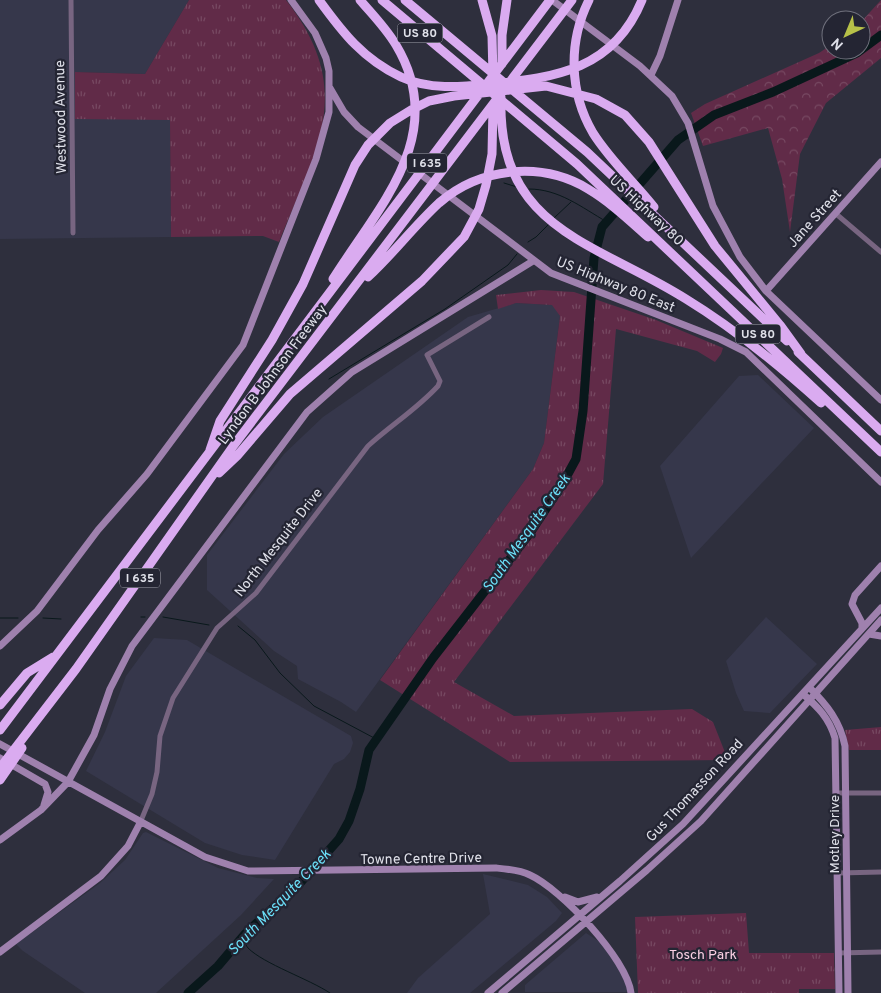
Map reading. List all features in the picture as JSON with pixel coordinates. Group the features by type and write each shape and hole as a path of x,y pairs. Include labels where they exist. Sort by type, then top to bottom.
{"highway":[{"path":"319,0 351,43 376,64 403,78 446,88 551,77 569,72 610,46 626,31 642,0"},
{"path":"304,326 389,195 404,168 411,144 414,100 407,68 388,34 360,0"},
{"name":"US Highway 80","path":"382,0 523,118 607,197"},
{"name":"US Highway 80","path":"405,0 647,203 674,233 881,431"},
{"path":"204,486 237,456 290,394 430,273 464,237 479,209 492,154 493,48 490,24 482,0"},
{"path":"507,0 502,35 500,131 508,163 519,185 540,213 574,237 684,297 727,325 774,362 832,413 862,434"},
{"name":"Lyndon B Johnson Freeway","path":"0,730 551,0"},
{"name":"Lyndon B Johnson Freeway","path":"0,768 76,670 204,486 572,0"},
{"path":"589,0 582,16 575,43 574,69 578,94 586,120 594,133 647,203"},
{"path":"210,450 220,421 272,340 303,284 356,165 368,145 390,123 429,102 472,93 546,86 568,90 596,99 626,115 649,142 715,246 780,325 801,354"},
{"path":"351,292 392,255 439,203 453,193 480,179 513,172 544,173 574,182 607,197"},
{"name":"US 80","path":"607,197 632,219 666,254 695,275 881,452"},
{"path":"0,705 27,673 57,654"},
{"path":"0,780 76,670"}],"main road":[{"name":"US Highway 80 East","path":"291,0 306,19 321,45 329,71 329,87 344,112 358,128 533,261 564,278 720,339 746,352 881,482"},
{"path":"551,0 651,75 678,104 688,123 707,191 719,220 740,257 766,290 881,400"},
{"path":"651,75 660,56 678,0"},
{"path":"0,646 37,610 98,530 148,474 243,344 316,159 329,112 329,87"},
{"name":"Jane Street","path":"766,290 881,162"},
{"path":"0,840 41,810 68,782 94,735 110,689 132,646 307,412 352,372 533,261"},
{"path":"862,628 862,623 852,604 855,595 881,566"},
{"name":"Gus Thomasson Road","path":"499,991 579,915 640,864 693,814 881,608"},
{"path":"854,609 863,615 875,614"},
{"name":"Gus Thomasson Road","path":"488,993 499,991 585,922 701,821 811,701 881,620"},
{"path":"869,634 881,636"},
{"path":"849,644 856,650"},
{"name":"Motley Drive","path":"809,687 816,694 834,722 845,746 846,793 838,953 839,993"},
{"name":"Motley Drive","path":"802,694 834,722 848,993"},
{"name":"Towne Centre Drive","path":"0,744 140,823 223,865 257,872 355,872 496,868 529,874 560,894 579,915 623,968 631,993"},
{"path":"0,758 45,784 47,797 41,810"},
{"path":"693,814 701,821"},
{"name":"North Mesquite Drive","path":"0,952 101,876 128,846 140,823"},
{"path":"640,864 646,870"},
{"path":"560,894 574,901 585,902 605,894"}],"street":[{"name":"Westwood Avenue","path":"71,0 73,233"},
{"path":"835,213 881,252"},
{"name":"North Mesquite Drive","path":"140,823 155,782 157,754 165,716 173,698 217,628 256,593 368,446 382,433 414,411 438,386 440,381 427,355 489,317"},
{"path":"837,793 881,793"},
{"path":"842,873 881,872"},
{"path":"838,953 881,952"}],"shaded area":[{"path":"0,0 189,0 145,74 75,72 75,119 170,119 171,237 0,239"},
{"path":"516,303 553,305 560,316 544,443 533,469 356,712 298,679 297,666 274,651 207,590 207,555 284,454 323,417 468,317"},
{"path":"758,375 814,428 691,558 660,466 739,376"},
{"path":"766,617 817,664 770,713 744,711 726,661"},
{"path":"154,638 187,640 351,736 353,743 350,752 344,759 334,764 275,860 242,855 205,843 86,771 105,732 126,676"},
{"path":"146,832 218,868 257,878 274,879 241,915 156,993 85,993 23,951 16,944 100,883 125,860 143,833"},
{"path":"483,874 528,885 547,897 562,913 556,921 470,993 407,993 418,978 490,914"},
{"path":"586,933 603,944 619,963 628,992 525,992 525,985"}],"green space":[{"path":"189,0 286,0 308,33 320,63 325,92 323,120 306,178 279,242 263,236 171,237 170,120 75,119 75,72 145,74"},
{"path":"881,0 881,58 826,103 800,154 790,232 782,179 768,128 703,146 691,113 705,104 821,52 821,60 871,60 871,11"},
{"path":"541,290 574,292 656,320 723,348 715,362 697,351 616,329 603,484 454,682 514,716 692,709 713,722 728,760 510,762 380,680 533,469 544,443 560,316 552,305 516,303 498,309 496,295"},
{"path":"881,727 881,750 849,750 845,730"},
{"name":"Tosch Park","path":"746,913 749,953 834,953 835,989 799,989 799,993 638,993 635,917"}],"waterway":[{"name":"South Mesquite Creek","path":"188,993 218,966 246,933 300,883 339,839 349,821 360,789 369,750 433,658 530,533 563,483 576,459 583,411 594,258 602,227 678,140 714,115 773,92 857,53 881,35"},
{"path":"504,183 517,187"},
{"path":"529,189 560,195 607,222"},
{"path":"554,218 571,202"},
{"path":"528,242 550,223"},
{"path":"329,379 445,309 508,265 517,254"},
{"path":"163,617 209,625"},
{"path":"0,618 18,618"},
{"path":"43,618 61,619"},
{"path":"238,626 255,640 280,673 314,706 376,739"},
{"path":"246,933 246,944 255,954 330,993"}]}
